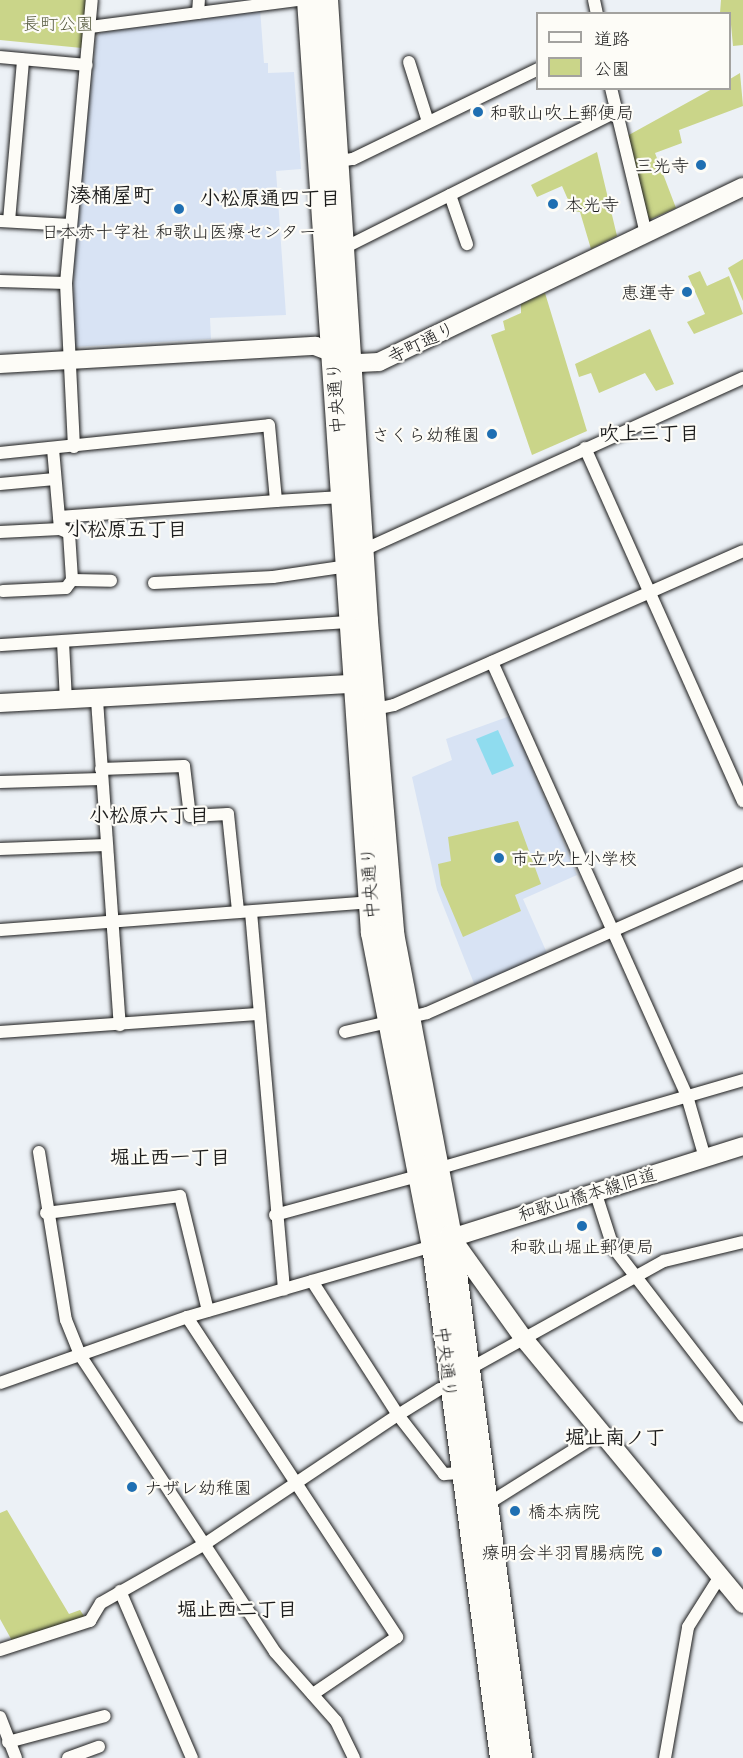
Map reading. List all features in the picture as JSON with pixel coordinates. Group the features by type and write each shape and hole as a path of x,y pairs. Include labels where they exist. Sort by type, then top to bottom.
{"highway":[{"name":"中央通り","path":"308,0 329,162"},
{"name":"中央通り","path":"327,0 329,162 341,354 362,549 393,933 397,1020"},
{"name":"中央通り","path":"341,354 342,497 353,684 370,902 397,1020 466,1362 521,1758"},
{"name":"中央通り","path":"442,1241 450,1388 501,1758"}],"street":[{"path":"74,447 66,283 92,0"},
{"path":"90,27 198,6 297,0"},
{"path":"0,57 87,65"},
{"path":"23,60 5,221 70,225"},
{"path":"409,62 428,122"},
{"path":"329,162 353,159 536,69"},
{"path":"611,90 646,234"},
{"path":"334,250 616,112"},
{"name":"寺町通り","path":"0,364 315,346 341,354 359,363 379,362 743,187"},
{"path":"450,195 467,244"},
{"path":"0,281 66,283"},
{"path":"154,583 273,577 346,568 362,549 743,378"},
{"path":"0,453 269,425 276,501"},
{"path":"585,448 743,801"},
{"path":"3,591 66,588 72,580 69,533 60,523 52,449"},
{"path":"0,484 56,479"},
{"path":"0,532 60,523 276,501 342,497"},
{"path":"0,704 353,684 375,709 394,705 743,551"},
{"path":"72,580 111,581"},
{"path":"0,645 349,622"},
{"path":"63,642 66,702"},
{"path":"492,662 687,1096 705,1158"},
{"path":"97,700 120,1025"},
{"path":"0,782 184,766 190,816 228,814 238,911"},
{"path":"0,849 106,845"},
{"path":"345,1032 427,1013 743,873"},
{"path":"0,930 370,902"},
{"path":"251,912 274,1215 284,1290"},
{"path":"0,1032 257,1014"},
{"path":"274,1215 428,1173 743,1080"},
{"name":"和歌山橋本線旧道","path":"442,1241 743,1146"},
{"path":"39,1152 46,1213 66,1320 80,1355 275,1652 336,1721 354,1758"},
{"path":"595,1191 613,1247 635,1279 743,1416"},
{"path":"46,1213 180,1196 208,1311"},
{"path":"0,1383 187,1317 284,1290 442,1241 719,1578 743,1604"},
{"path":"466,1362 478,1364 664,1261 743,1242"},
{"path":"312,1281 398,1415 444,1474 462,1473"},
{"path":"187,1317 397,1637 313,1694"},
{"path":"0,1650 90,1621 101,1603 206,1544 398,1415 440,1389 450,1388"},
{"path":"486,1505 601,1433"},
{"path":"665,1758 688,1627 719,1578"},
{"path":"120,1591 192,1758"},
{"path":"8,1742 105,1716"},
{"path":"0,1717 16,1758"},
{"path":"68,1758 99,1747"}],"shaded area":[{"name":"日本赤十字社 和歌山医療センター","path":"260,8 264,63 268,63 268,73 294,72 301,169 276,171 286,315 210,318 211,339 73,347 74,247 96,38 100,33"},
{"name":"市立吹上小学校","path":"510,716 577,875 523,899 547,953 475,986 437,890 412,777 452,760 446,739"}],"green space":[{"name":"長町公園","path":"0,0 86,0 82,48 0,40"},
{"path":"721,0 743,0 743,45 733,46 731,12 720,12"},
{"path":"740,73 743,106 679,130 682,143 655,153 676,208 649,220 627,136 710,90 731,90 731,78"},
{"path":"597,152 617,236 591,249 580,212 573,211 562,186 537,197 531,185"},
{"path":"743,259 743,301 728,268"},
{"path":"700,271 707,286 729,276 743,314 694,334 687,322 705,314 688,276"},
{"path":"545,293 587,431 532,455 491,335 505,330 503,321 521,313 521,304"},
{"path":"650,329 674,384 656,391 645,373 599,393 591,373 579,377 575,364"},
{"path":"518,821 541,884 515,895 521,911 463,937 441,885 438,864 451,861 448,837"},
{"path":"7,1510 69,1614 80,1610 86,1619 15,1646 0,1619 0,1513"}],"water":[{"path":"498,730 514,766 492,775 476,739"}],"place":[{"name":"和歌山吹上郵便局","path":"478,112"},
{"name":"三光寺","path":"701,165"},
{"name":"本光寺","path":"553,204"},
{"name":"日本赤十字社 和歌山医療センター","path":"179,209"},
{"name":"恵運寺","path":"687,292"},
{"name":"さくら幼稚園","path":"492,434"},
{"name":"市立吹上小学校","path":"499,858"},
{"name":"和歌山堀止郵便局","path":"582,1226"},
{"name":"ナザレ幼稚園","path":"132,1487"},
{"name":"橋本病院","path":"515,1511"},
{"name":"療明会半羽胃腸病院","path":"657,1552"}],"district":[{"name":"湊桶屋町","path":"112,194"},
{"name":"小松原通四丁目","path":"270,197"},
{"name":"吹上三丁目","path":"649,432"},
{"name":"小松原五丁目","path":"127,528"},
{"name":"小松原六丁目","path":"149,814"},
{"name":"堀止西一丁目","path":"170,1156"},
{"name":"堀止南ノ丁","path":"615,1436"},
{"name":"堀止西二丁目","path":"237,1608"}]}
